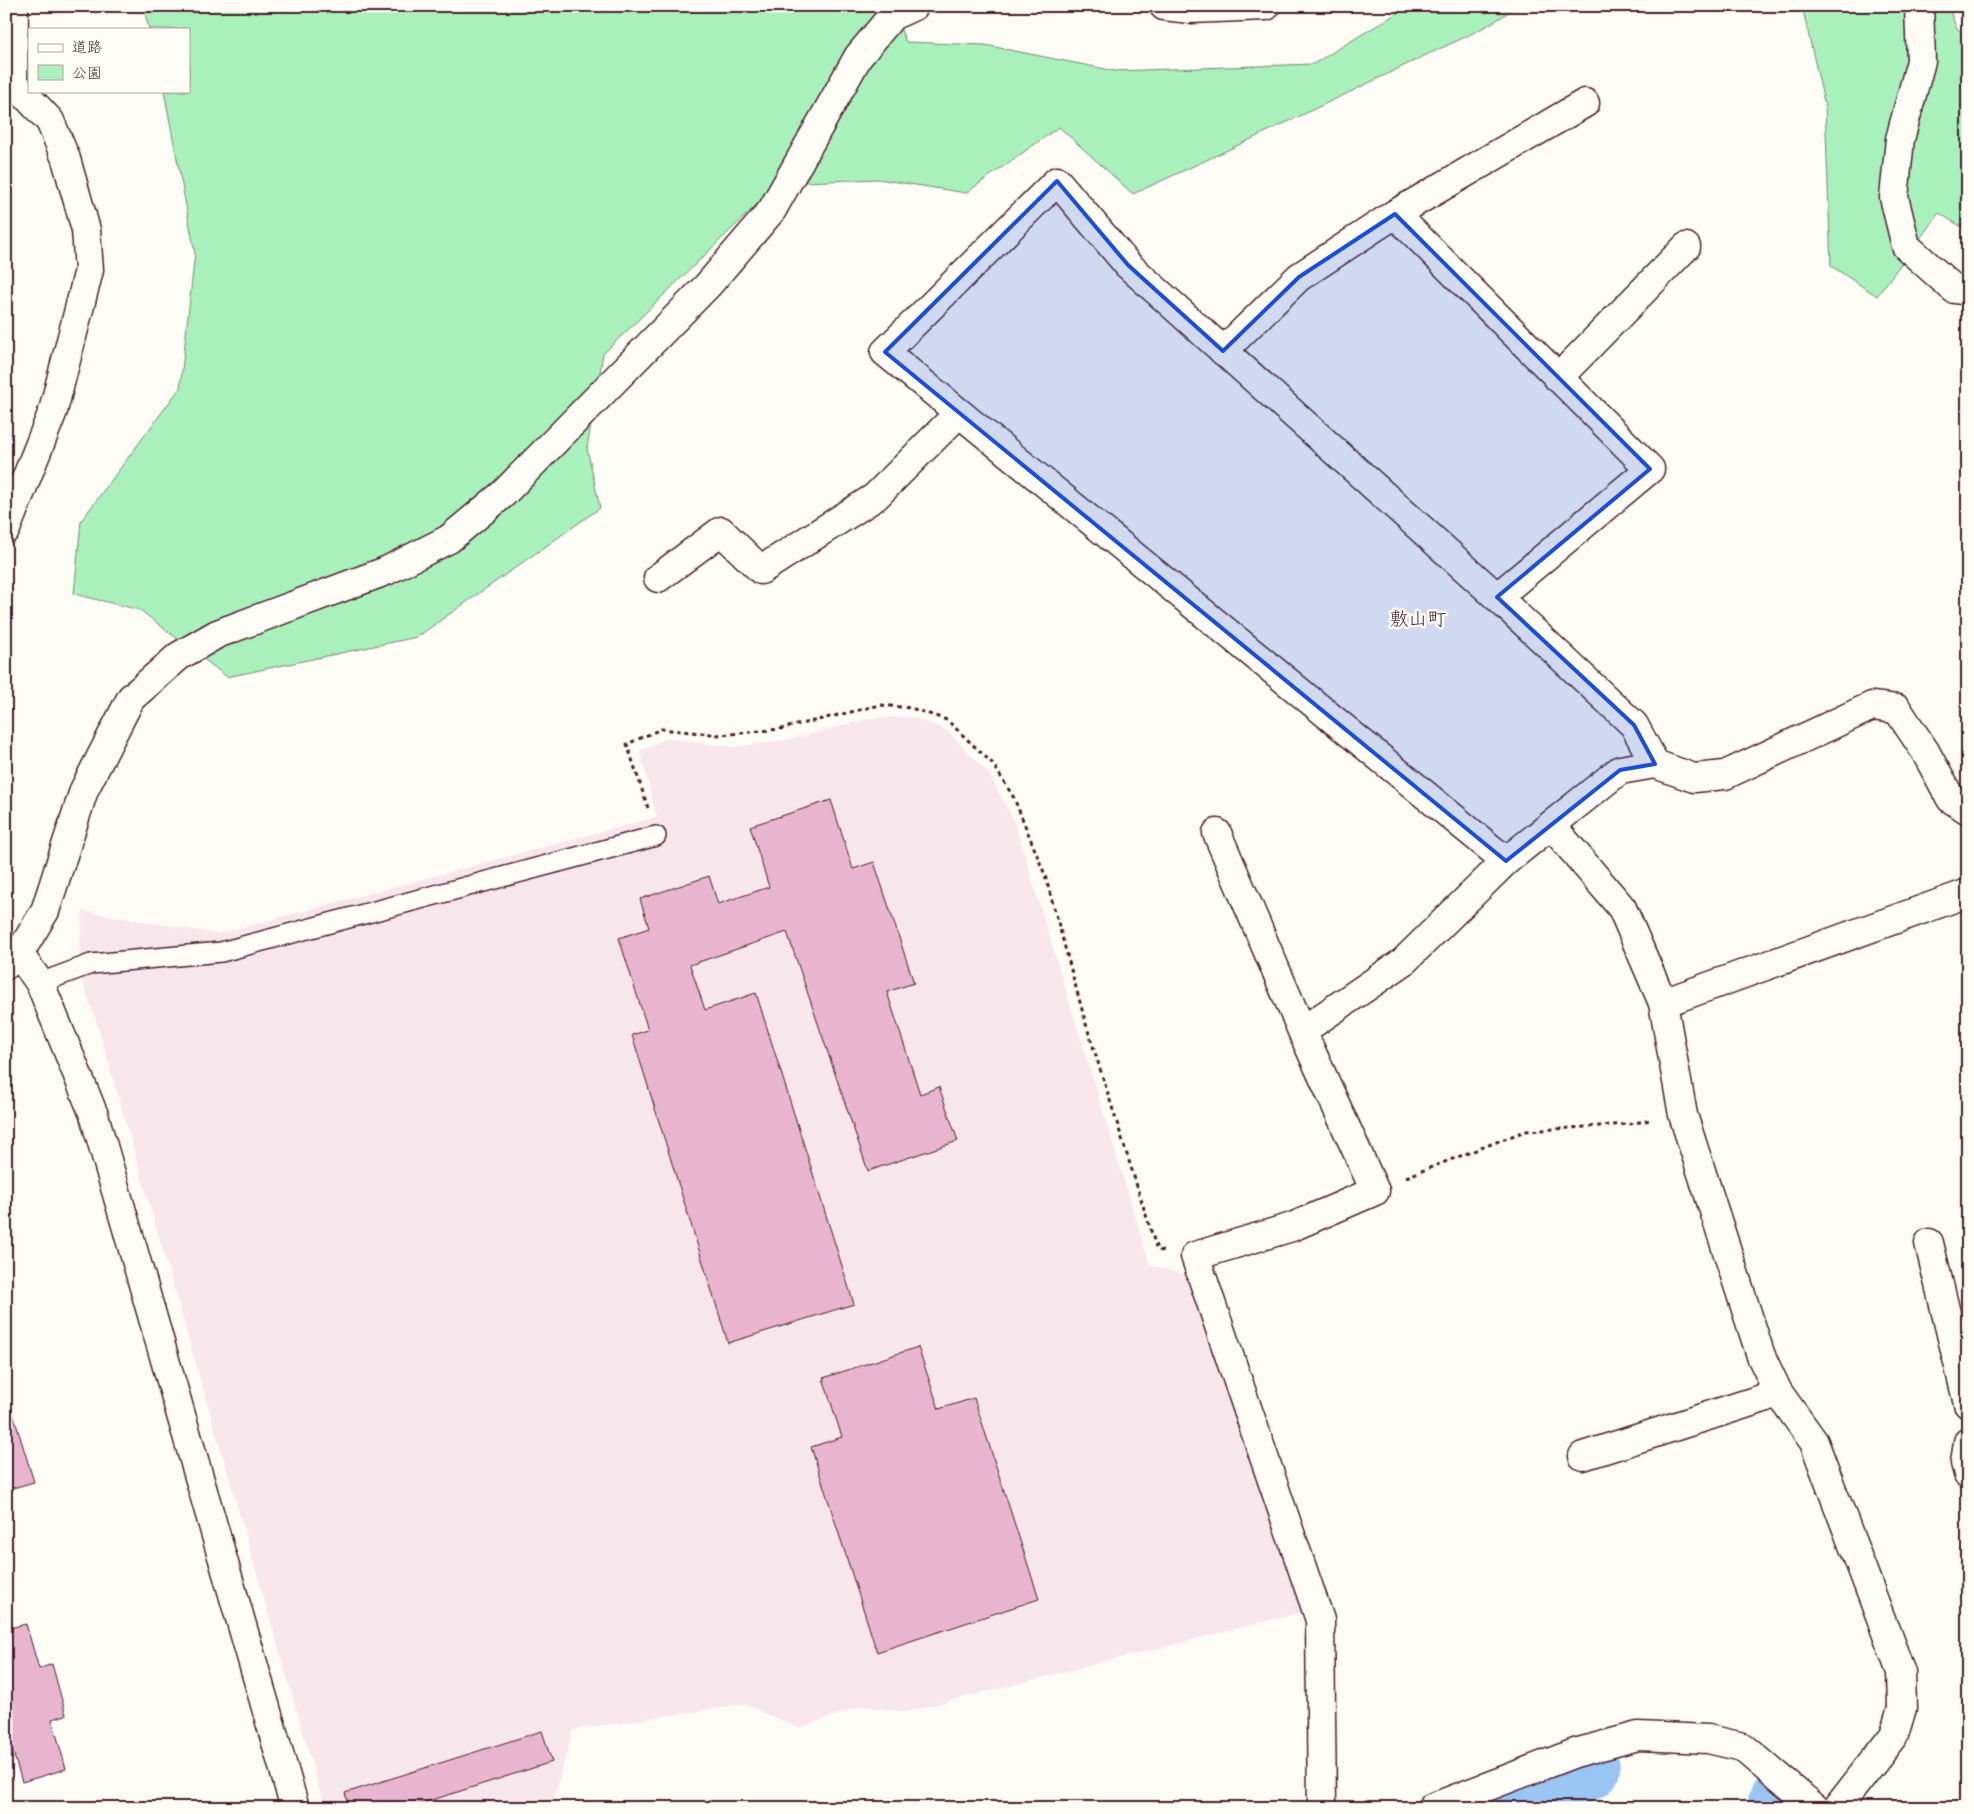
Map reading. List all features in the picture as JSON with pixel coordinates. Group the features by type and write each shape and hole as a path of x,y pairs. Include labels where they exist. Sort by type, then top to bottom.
{"street":[{"path":"6,529 53,411 89,270 86,230 66,159 50,121 10,83 15,30 14,6"},
{"path":"295,1808 94,1114 40,983 13,959 45,911 84,790 131,698 178,656 217,634 386,570 449,539 503,494 708,285 772,210 858,56 892,16 914,6"},
{"path":"1164,6 1190,9 1266,6"},
{"path":"1919,6 1921,61 1900,139 1894,197 1906,246 1954,288 1968,291"},
{"path":"1223,351 1298,277 1395,214 1585,103"},
{"path":"1506,861 885,352 1057,180 1128,265 1497,598 1634,725 1656,764"},
{"path":"1395,214 1650,468 1497,598"},
{"path":"1558,378 1686,247"},
{"path":"658,578 721,531 761,570 875,497 959,413"},
{"path":"1302,1031 1403,962 1506,861 1620,770 1656,764 1694,778 1725,775 1872,706 1897,709 1925,751 1951,799 1968,810"},
{"path":"1552,826 1622,908 1663,1004 1683,1115 1762,1356 1778,1392 1814,1442 1901,1672 1902,1708 1894,1735 1837,1808"},
{"path":"1217,833 1302,1031 1374,1191 1292,1227 1195,1256 1320,1620 1322,1808"},
{"path":"1663,1004 1968,893"},
{"path":"1929,1243 1968,1404"},
{"path":"1583,1456 1761,1400 1778,1392"},
{"path":"1968,1442 1965,1463 1968,1474"},
{"path":"1431,1808 1575,1753 1638,1736 1708,1738 1743,1747 1815,1808"}],"lane":[{"path":"40,983 91,964 221,952 656,836"}],"path":[{"path":"656,836 628,744 661,729 721,735 770,730 880,705 911,708 948,720 993,764 1014,798 1042,866 1086,1024 1157,1250 1195,1256"},
{"path":"1374,1191 1525,1130 1629,1124 1683,1115"}],"highlighted area":[{"path":"1057,181 1128,265 1223,351 1299,277 1395,214 1650,469 1497,597 1634,725 1655,764 1620,770 1506,861 885,352"}],"shaded area":[{"path":"912,717 948,731 989,774 1015,824 1150,1265 1194,1277 1303,1612 905,1712 862,1706 799,1728 743,1704 573,1730 551,1808 325,1808 96,1020 78,969 83,911 218,934 657,817 640,751 668,738 734,747 792,739 871,718"}],"green space":[{"path":"143,6 891,6 906,42 985,45 1115,71 1313,64 1409,6 1515,6 1507,13 1470,35 1133,194 1059,127 966,193 878,179 779,183 603,354 587,448 600,508 417,637 227,677 140,610 74,594 81,521 180,388 195,253 164,92 190,92 190,28 149,28"},
{"path":"1802,6 1948,6 1956,27 1968,39 1968,231 1939,213 1877,296 1831,266 1825,106"}],"building":[{"path":"831,800 853,869 874,862 914,983 887,992 920,1094 939,1087 958,1141 868,1171 787,932 690,965 705,1010 756,993 854,1304 728,1343 632,1035 648,1030 619,938 649,928 640,899 709,876 718,904 769,887 750,826"},
{"path":"918,1347 939,1409 974,1398 1039,1599 877,1652 811,1447 842,1437 823,1378"},
{"path":"6,1391 34,1482 6,1490"},
{"path":"26,1624 39,1669 52,1664 66,1715 52,1719 66,1769 22,1782 6,1729 6,1629"},
{"path":"542,1731 552,1762 407,1808 350,1808 345,1793"}],"waterway":[{"path":"1488,1808 1587,1768"},
{"path":"1781,1802 1786,1808"}],"district":[{"name":"敷山町","path":"1418,619"}]}
